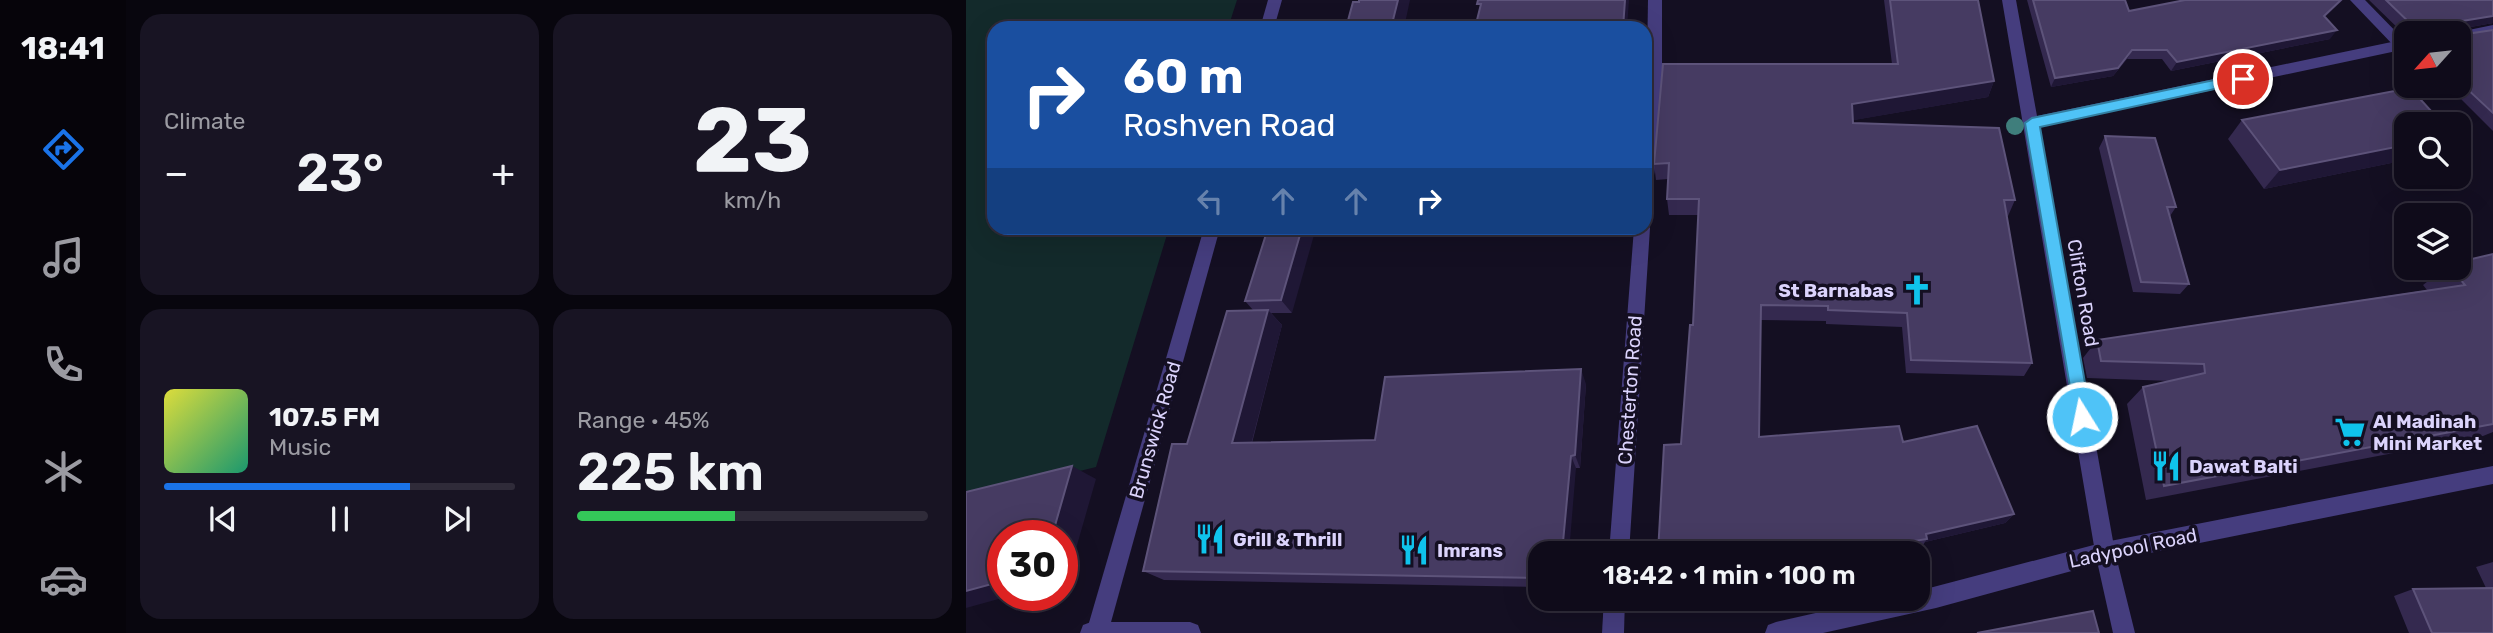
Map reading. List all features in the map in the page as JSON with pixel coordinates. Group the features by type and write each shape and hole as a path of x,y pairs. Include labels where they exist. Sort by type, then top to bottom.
{"street":[{"path":"1269,21 1275,0"},
{"path":"1652,117 1655,0"},
{"name":"Clifton Road","path":"2009,0 2105,552 2124,633"},
{"path":"2357,0 2394,36"},
{"path":"2471,34 2493,30"},
{"path":"2032,123 2394,47"},
{"name":"Brunswick Road","path":"1095,633 1210,235"},
{"name":"Chesterton Road","path":"1620,541 1642,235"},
{"name":"Ladypool Road","path":"1776,633 1936,597 2105,552 2493,475"},
{"path":"1613,633 1614,611"},
{"path":"1095,633 1190,633"}],"green space":[{"path":"966,0 1237,0 1230,21 987,21 987,235 1167,235 1096,467 966,499"}],"building":[{"path":"1398,0 1393,21 1348,21 1353,2"},
{"path":"1478,0 1625,0 1624,21 1477,21 1481,4 1477,4"},
{"path":"1890,0 1978,0 1994,81 1852,104 1853,123 1999,128 2015,200 2004,200 2032,363 1911,360 1907,313 1828,310 1828,306 1761,305 1759,437 1899,426 1903,442 1977,426 2014,514 1926,534 1927,539 1914,541 1659,541 1664,445 1681,444 1690,325 1693,325 1699,199 1667,199 1669,163 1654,164 1663,64 1898,64"},
{"path":"2033,0 2125,0 2129,11 2185,0 2341,0 2324,16 2337,30 2177,62 2167,50 2132,50 2118,68 2055,78"},
{"path":"2386,0 2493,0 2493,16 2462,21 2408,21"},
{"path":"2493,30 2493,113 2471,93 2471,33"},
{"path":"2394,91 2394,98 2419,98 2432,112 2394,112 2394,147 2280,170 2242,120"},
{"path":"2105,136 2155,138 2176,207 2167,207 2189,284 2141,282"},
{"path":"1266,235 1300,235 1281,300 1245,301"},
{"path":"2493,254 2493,424 2164,486 2143,387 2205,373 2204,364 2101,361 2097,340 2465,285 2461,280 2471,280 2471,259"},
{"path":"1268,310 1232,443 1375,440 1385,377 1581,369 1575,455 1571,456 1563,541 1528,541 1528,578 1143,571 1172,444 1187,444 1227,311"},
{"path":"1072,466 1057,520 987,520 987,585 966,591 966,492"},
{"path":"2493,588 2493,633 2432,633 2413,589"},
{"path":"2093,611 2099,633 1977,633"}],"place":[{"name":"St Barnabas","path":"1917,290"},
{"name":"Al Madinah Mini Market","path":"2350,432"},
{"name":"Dawat Balti","path":"2166,466"},
{"name":"Grill & Thrill","path":"1210,539"},
{"name":"Imrans","path":"1414,550"}],"route":[{"path":"2082,417 2032,123 2243,79"}]}
